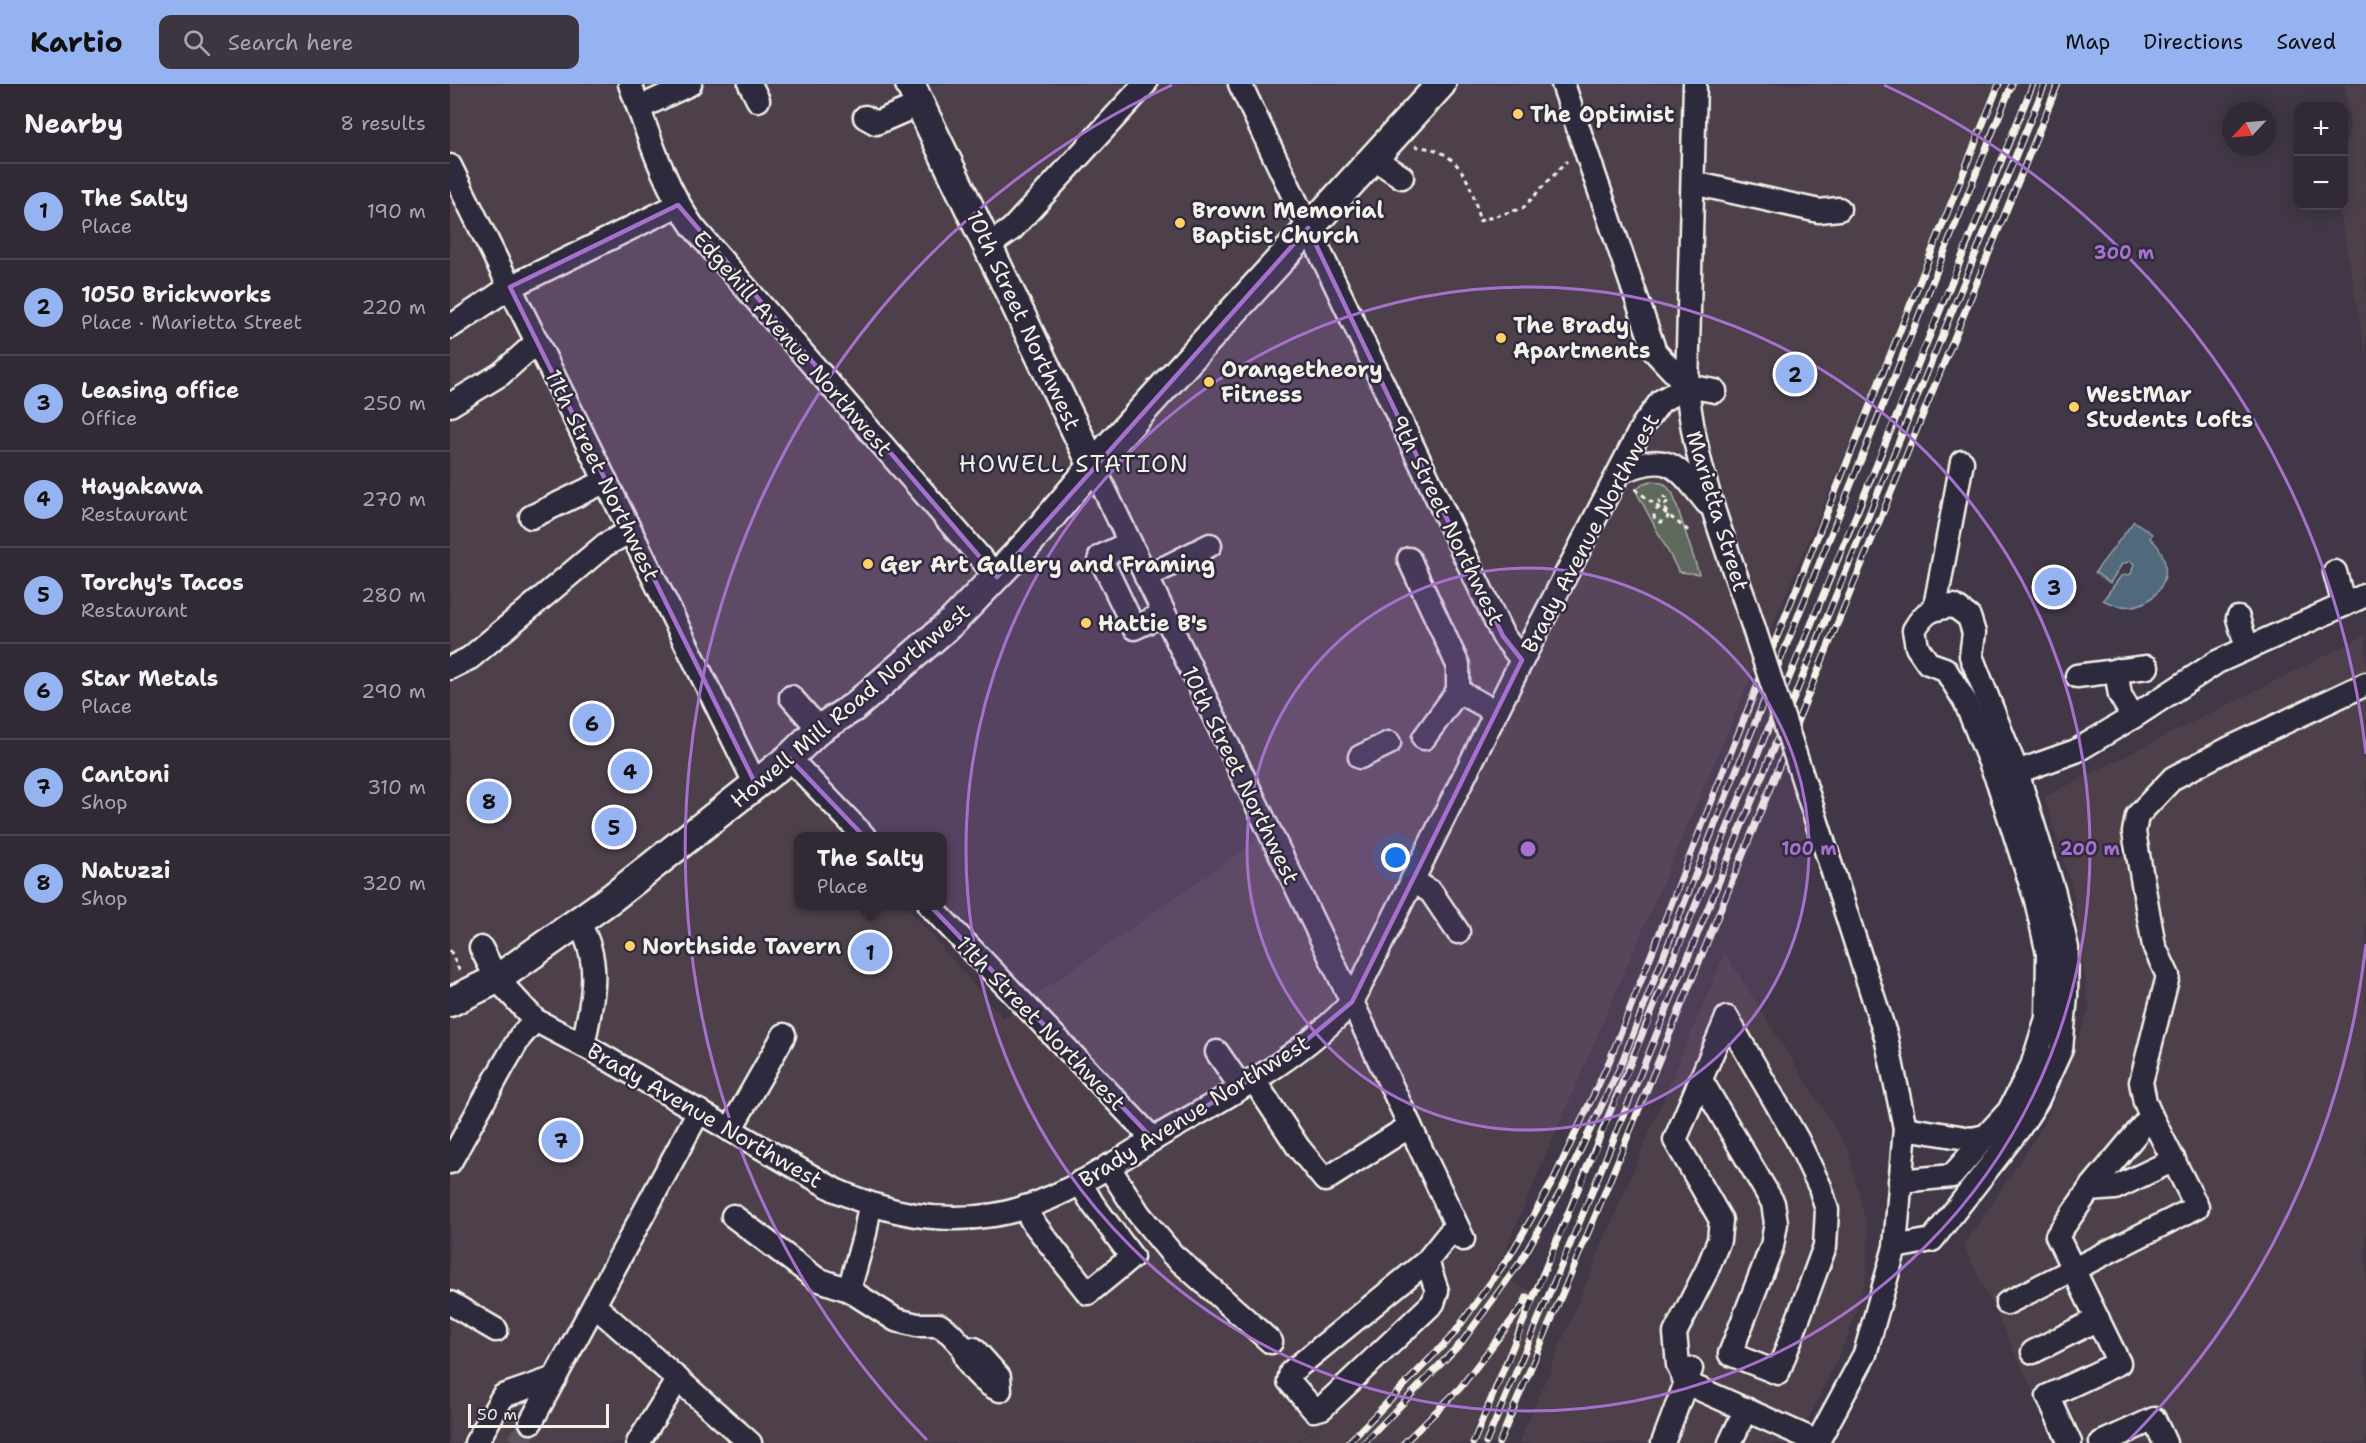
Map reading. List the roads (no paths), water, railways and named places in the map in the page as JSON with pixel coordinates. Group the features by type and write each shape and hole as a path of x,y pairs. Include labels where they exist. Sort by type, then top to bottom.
{"main road":[{"name":"Howell Mill Road Northwest","path":"450,1002 497,979 578,923 756,785 819,729 854,707 953,621 997,577 1093,466 1308,228 1442,84"},
{"name":"10th Street Northwest","path":"917,90 988,246 1093,466"}],"street":[{"name":"Edgehill Avenue Northwest","path":"630,84 667,182 678,205 693,227 997,577"},
{"path":"639,108 690,84"},
{"path":"988,246 1012,229 1146,84"},
{"path":"1563,84 1655,352 1686,386 1715,391"},
{"name":"Marietta Street","path":"1695,84 1686,386 1697,457 1886,1037 1905,1128 1895,1247 1865,1354 1817,1443"},
{"name":"9th Street Northwest","path":"1244,86 1308,228 1503,636 1522,660"},
{"path":"865,117 876,123 917,90"},
{"path":"1373,158 1402,177"},
{"name":"11th Street Northwest","path":"450,166 458,201 510,287 756,785"},
{"path":"1693,183 1819,211 1839,209"},
{"path":"450,327 510,287 678,205"},
{"path":"450,405 501,374 537,342"},
{"name":"Brady Avenue Northwest","path":"481,948 497,979 535,1020 583,1045 835,1190 870,1205 907,1215 937,1218 996,1215 1025,1207 1080,1182 1247,1083 1333,1022 1352,1002 1412,880 1418,848 1496,712 1522,660 1626,480 1643,425 1661,401 1686,386"},
{"path":"1626,480 1636,465 1658,462 1672,464 1713,510"},
{"path":"1935,608 1962,462"},
{"name":"10th Street Northwest","path":"1093,466 1352,1002 1460,1232 1427,1261"},
{"path":"531,517 606,480"},
{"path":"450,668 470,658 605,545 631,531"},
{"path":"1129,543 1100,557 1134,628 1164,614"},
{"path":"1146,577 1209,545"},
{"path":"1409,559 1458,665 1458,691 1424,738"},
{"path":"2334,572 2344,605"},
{"path":"2007,777 2076,751 2217,662 2366,595"},
{"path":"1895,1247 1932,1240 2018,1130 2037,1101 2061,1049 2066,996 2067,948 2054,892 2007,777 1945,669 1928,663 1917,647 1914,630 1922,617 1935,608 1954,606 1969,617 1974,633 1971,656 2007,777 2036,900 2048,954 2047,1018 2032,1066 2009,1111 1952,1176 1900,1181"},
{"path":"2238,618 2247,648"},
{"path":"2077,676 2147,667"},
{"path":"2116,670 2120,695 2133,717"},
{"path":"2007,1303 2197,1207 2151,1116 2145,1102 2141,1082 2168,976 2154,946 2134,832 2137,816 2173,778 2230,748 2366,684"},
{"path":"1458,691 1496,712"},
{"path":"791,697 819,729"},
{"path":"1360,757 1389,743"},
{"path":"789,758 859,832"},
{"path":"1412,880 1431,892 1458,932"},
{"name":"11th Street Northwest","path":"934,910 1153,1139"},
{"path":"578,923 587,937 593,957 592,1002 583,1045"},
{"path":"1663,1443 1692,1363 1688,1332 1682,1319 1707,1270 1719,1240 1721,1220 1676,1140 1701,1080 1727,1018 1797,1139 1820,1187 1827,1210 1826,1246 1778,1373 1730,1354 1772,1246 1776,1223 1773,1203 1701,1080"},
{"path":"450,1162 520,1037 535,1020"},
{"path":"730,1130 784,1035"},
{"path":"1217,1052 1247,1083 1325,1180 1410,1126"},
{"path":"531,1422 699,1111"},
{"path":"2070,1443 2048,1396 2119,1363 2057,1236 2089,1191 2151,1116"},
{"path":"1905,1128 1972,1138 1986,1136"},
{"path":"2089,1191 2115,1188 2174,1160"},
{"path":"1108,1166 1139,1214 1172,1254 1271,1342"},
{"path":"1952,1176 1966,1196"},
{"path":"1025,1207 1032,1221 1088,1293 1132,1257 1092,1203 1080,1182"},
{"path":"849,1290 866,1233 870,1205"},
{"path":"733,1216 817,1279 849,1290 896,1320 917,1325 939,1324 964,1348"},
{"path":"1427,1261 1437,1291 1433,1303 1322,1408 1314,1410 1289,1382 1291,1372 1427,1261"},
{"path":"450,1303 496,1330"},
{"path":"594,1305 750,1443"},
{"path":"2033,1352 2098,1319"},
{"path":"476,1443 503,1396 555,1377"},
{"path":"638,1443 678,1379"},
{"path":"1686,1383 1725,1390 1746,1409 1817,1443"},
{"path":"1730,1443 1746,1409"},
{"path":"2101,1443 2154,1419 2166,1443"}],"water":[{"path":"2134,521 2152,534 2150,538 2161,551 2165,565 2164,579 2158,591 2149,600 2136,606 2120,606 2103,600 2121,576 2131,574 2134,564 2131,561 2122,564 2110,583 2095,572"}],"tunnel":[{"path":"518,1443 531,1422"}],"railway":[{"path":"1348,1443 1453,1335 1511,1254 1553,1181 1609,1062 1999,84"},
{"path":"1364,1443 1462,1342 1521,1261 1563,1187 1620,1067 1747,743 2012,84"},
{"path":"1473,1443 2033,84"},
{"path":"1486,1443 1585,1209 2045,84"},
{"path":"1499,1443 1596,1214 2058,84"},
{"path":"1404,1443 1460,1388 1522,1307 1527,1297"}],"place":[{"name":"The Optimist","path":"1518,114"},
{"name":"Brown Memorial Baptist Church","path":"1180,223"},
{"name":"The Brady Apartments","path":"1501,338"},
{"name":"1050 Brickworks","path":"1795,374"},
{"name":"Orangetheory Fitness","path":"1209,382"},
{"name":"WestMar Students Lofts","path":"2074,407"},
{"name":"Ger Art Gallery and Framing","path":"868,564"},
{"name":"Leasing office","path":"2054,587"},
{"name":"Hattie B's","path":"1086,623"},
{"name":"Star Metals","path":"592,723"},
{"name":"Hayakawa","path":"630,771"},
{"name":"Natuzzi","path":"489,801"},
{"name":"Torchy's Tacos","path":"614,827"},
{"name":"Northside Tavern","path":"630,946"},
{"name":"The Salty","path":"870,952"},
{"name":"Cantoni","path":"561,1140"}],"district":[{"name":"HOWELL STATION","path":"1074,464"}]}
